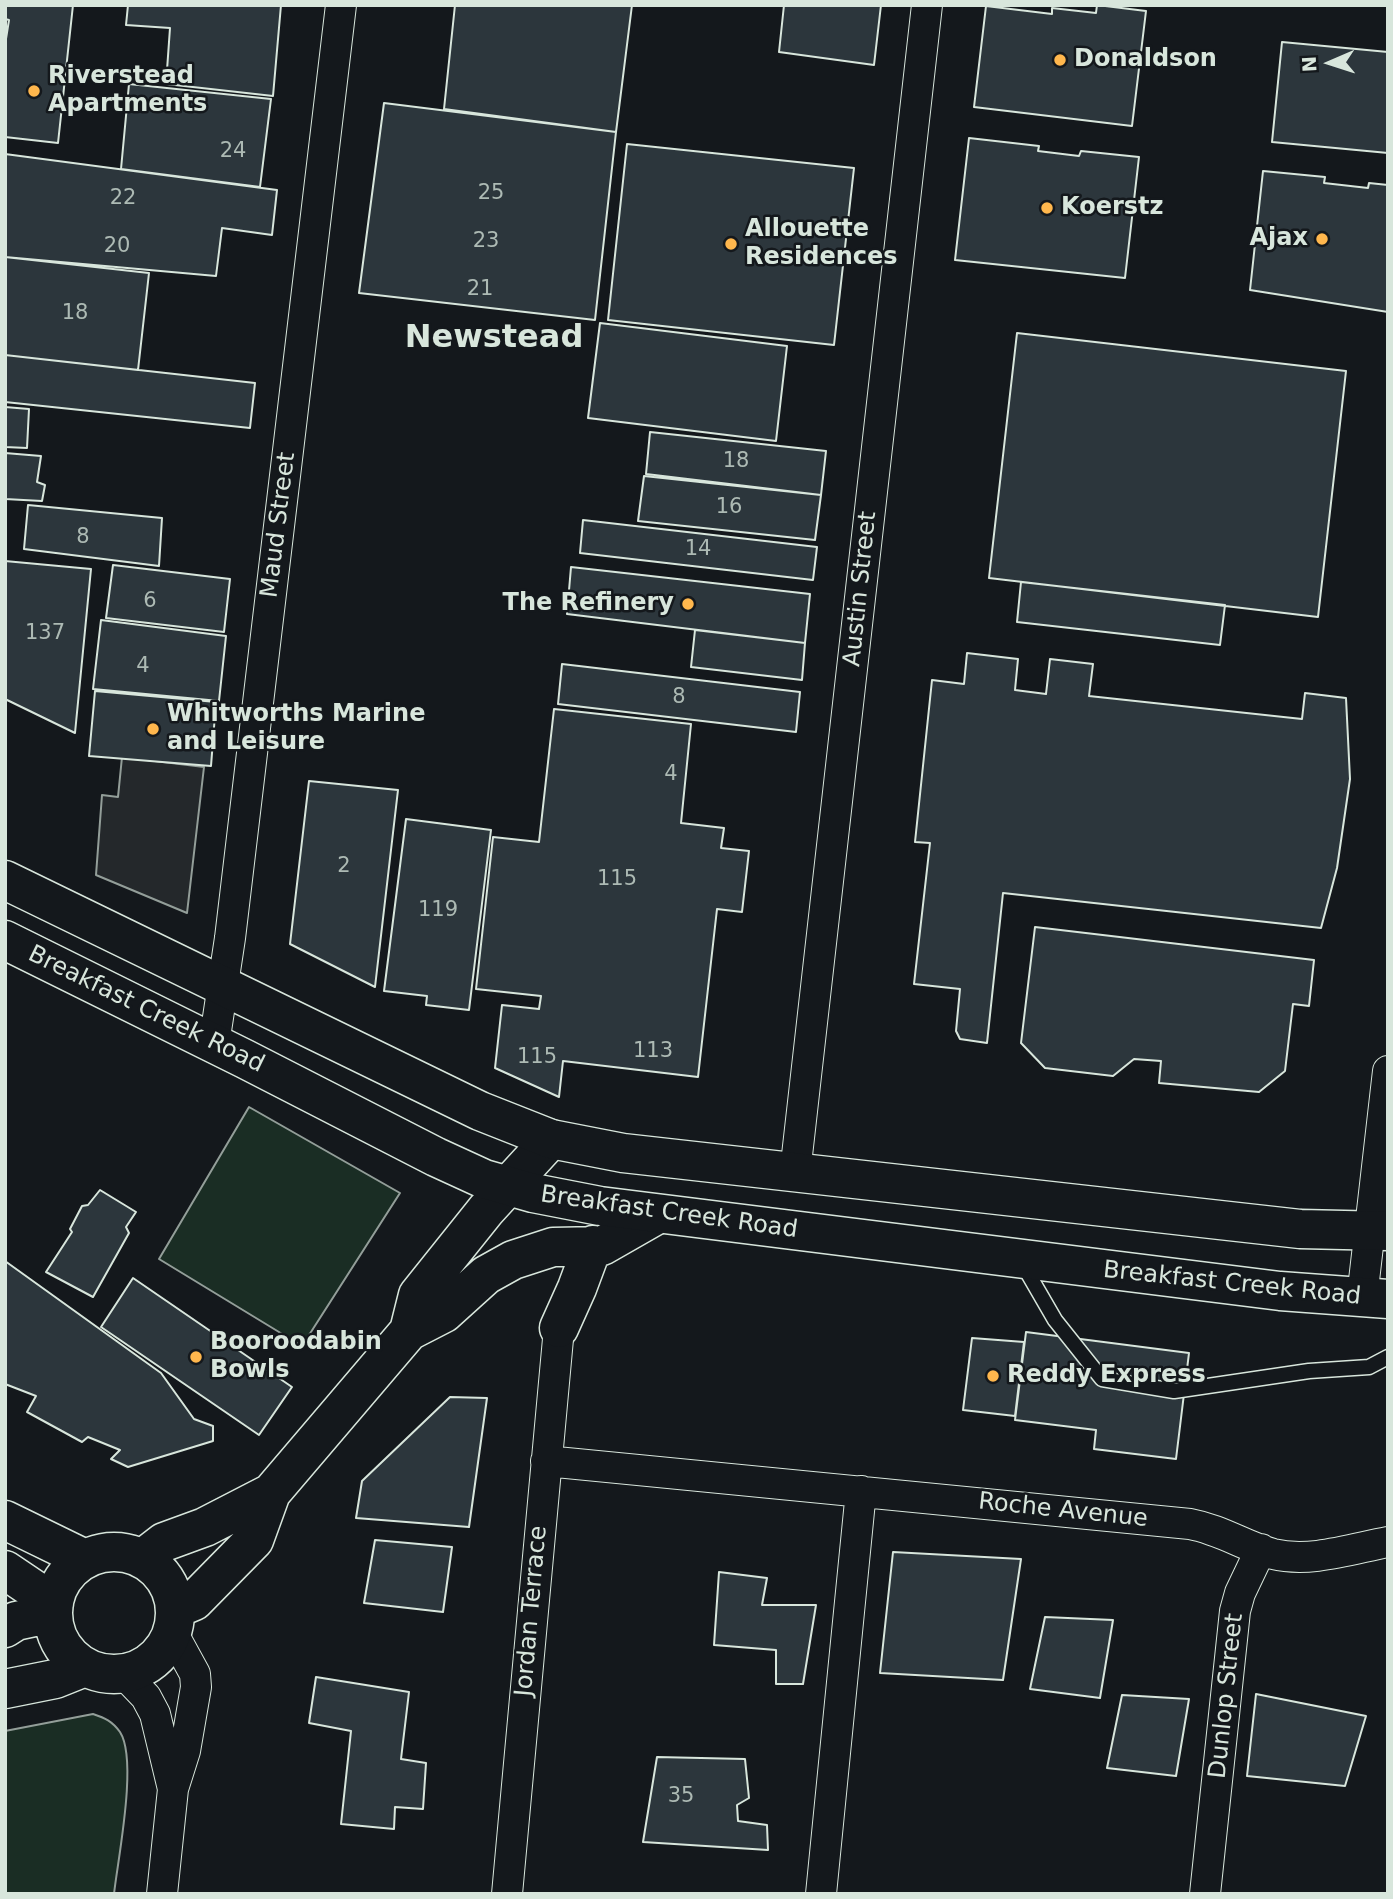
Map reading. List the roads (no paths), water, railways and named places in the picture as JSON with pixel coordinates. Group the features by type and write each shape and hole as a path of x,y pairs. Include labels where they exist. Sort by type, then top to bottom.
{"main road":[{"path":"5,880 480,1111 514,1127 551,1139 623,1153 795,1174 1300,1229 1378,1231"},
{"name":"Breakfast Creek Road","path":"5,940 436,1157 484,1179 507,1186 553,1198 658,1214 1280,1292 1375,1299"},
{"path":"409,1331 418,1295 507,1186 551,1139"},
{"path":"173,1620 254,1540 271,1493 409,1331 444,1313 486,1275 513,1261 553,1247 602,1246 658,1214"},
{"path":"559,1328 578,1288 593,1245"},
{"path":"142,1559 164,1542 205,1527 271,1493"},
{"path":"5,1520 85,1559"},
{"path":"103,1552 123,1552 142,1559 158,1571 170,1588 173,1620 164,1647 153,1660 139,1669 124,1674 103,1673 85,1667 71,1657 61,1644 55,1629 53,1608 60,1585 71,1570 85,1559 103,1552"},
{"path":"5,1570 53,1608"},
{"path":"5,1628 16,1621 53,1608"},
{"path":"5,1689 55,1679 85,1667"}],"street":[{"name":"Maud Street","path":"214,1044 224,986 341,5"},
{"name":"Austin Street","path":"795,1174 927,5"},
{"path":"1375,1299 1388,1071"},
{"name":"Jordan Terrace","path":"507,1894 559,1328"},
{"name":"Roche Avenue","path":"546,1461 1190,1524 1221,1532 1261,1549"},
{"path":"821,1894 861,1491"},
{"path":"1261,1549 1288,1557 1303,1557 1388,1542"},
{"name":"Dunlop Street","path":"1205,1894 1236,1611 1240,1593 1261,1549"},
{"path":"162,1894 173,1789 185,1751 196,1687 195,1674 173,1620"},
{"path":"124,1674 146,1697 155,1714 173,1789"}],"lane":[{"path":"1020,1260 1055,1320 1102,1379 1174,1391 1309,1371 1369,1367 1388,1357"}],"place":[{"name":"Donaldson","path":"1060,60"},
{"name":"Riverstead Apartments","path":"34,91"},
{"name":"Koerstz","path":"1047,208"},
{"name":"Ajax","path":"1322,239"},
{"name":"Allouette Residences","path":"731,244"},
{"name":"The Refinery","path":"688,604"},
{"name":"Whitworths Marine and Leisure","path":"153,729"},
{"name":"Booroodabin Bowls","path":"196,1357"},
{"name":"Reddy Express","path":"993,1376"}],"district":[{"name":"Newstead","path":"494,339"}]}
